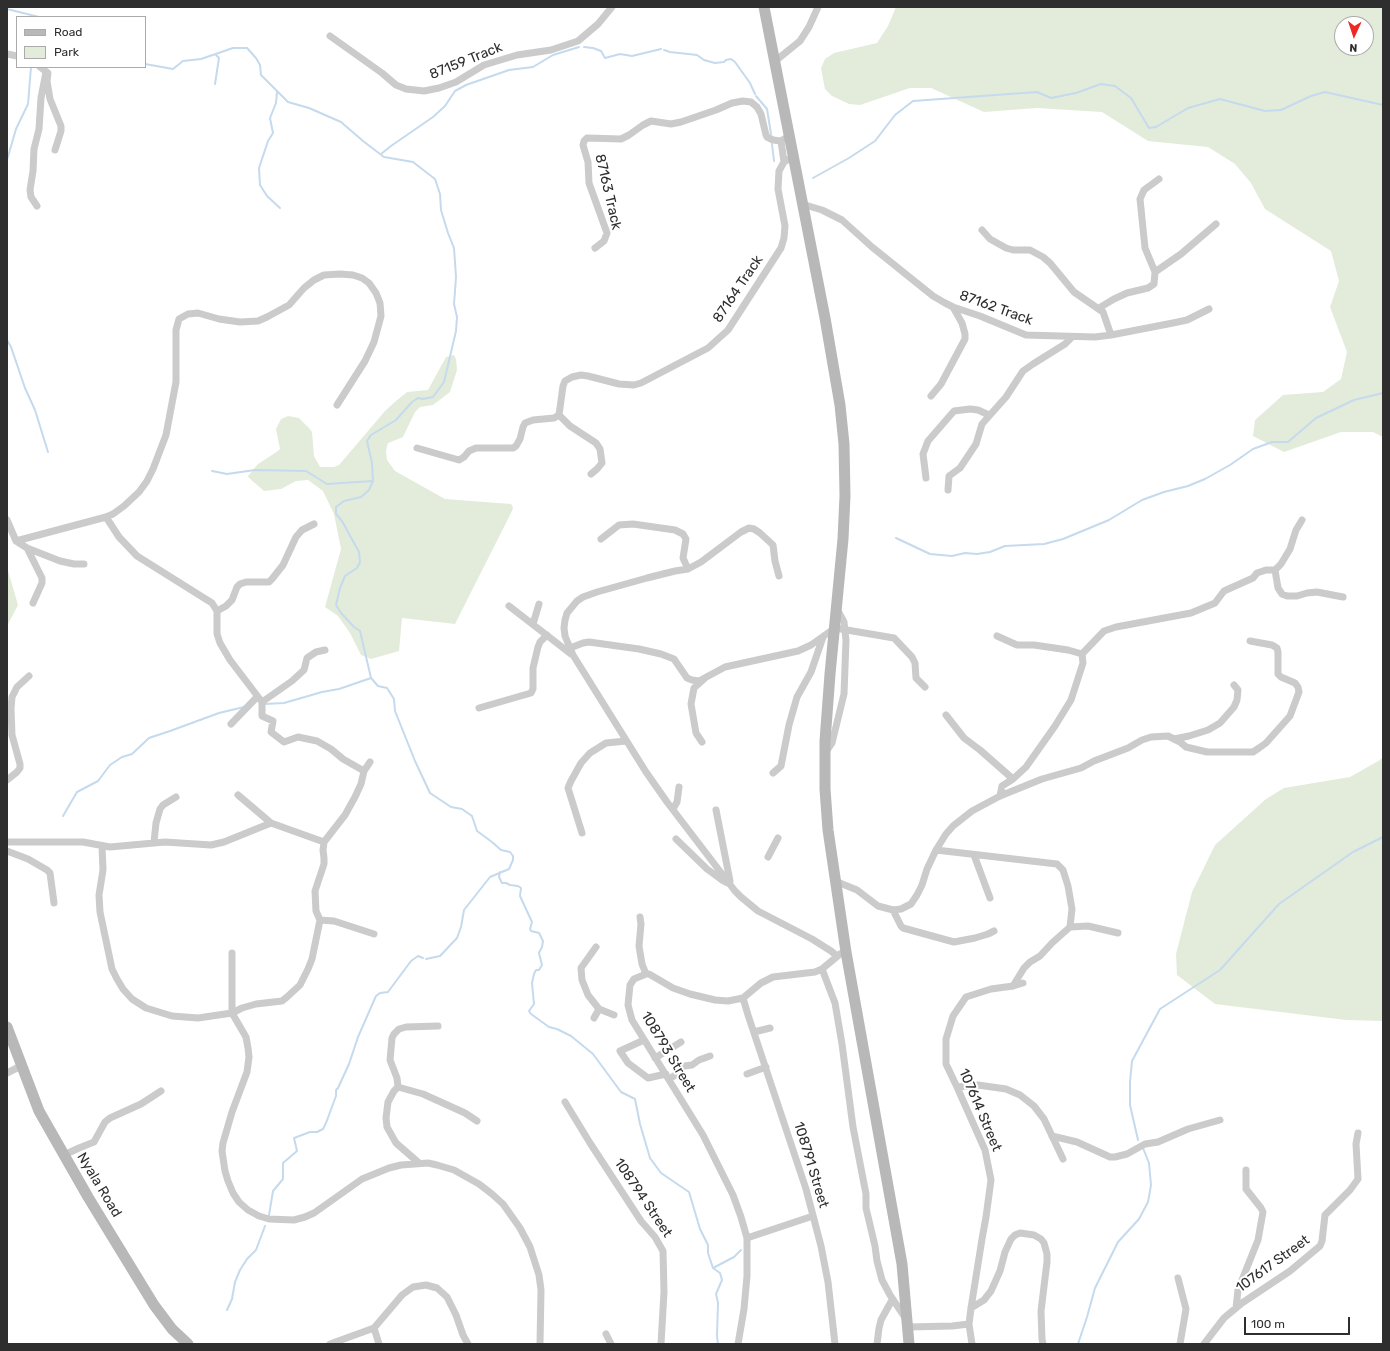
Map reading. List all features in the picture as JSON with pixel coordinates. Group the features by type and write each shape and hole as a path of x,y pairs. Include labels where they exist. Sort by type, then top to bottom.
{"main road":[{"path":"764,7 789,160 802,204 840,405 844,444 845,496 837,608 840,629 830,674 825,753 825,789 828,830 835,881 841,954 902,1264 909,1344"},
{"name":"Nyala Road","path":"7,1027 38,1111 154,1304 172,1329 188,1344"}],"street":[{"name":"87159 Track","path":"330,36 382,73 396,85 406,90 424,91 456,82 484,64 517,55 551,50 578,41 598,24 612,7"},
{"path":"774,62 800,41 809,27 818,7"},
{"path":"43,69 48,73 47,81 50,90 50,99 61,126 55,150"},
{"path":"37,206 31,197 30,190 34,149 40,129 43,69"},
{"name":"87163 Track","path":"595,248 604,241 607,233 589,183 588,162 583,145 587,138 621,139 643,125 651,122 671,124 681,122 732,103 743,101 751,102 757,107 761,114 766,136 773,140 785,139"},
{"name":"87164 Track","path":"559,415 563,386 565,381 572,376 588,376 623,385 634,386 641,384 708,348 728,330 781,248 785,226 778,189 779,171 789,160"},
{"path":"1099,308 1121,296 1154,284 1155,272 1145,248 1140,199 1144,190 1159,179"},
{"name":"87162 Track","path":"802,204 822,210 842,220 872,247 933,296 952,307 980,316 1026,335 1072,337 1095,337 1110,335 1187,320 1209,309"},
{"path":"1155,272 1181,254 1216,224"},
{"path":"982,230 990,238 1006,248 1013,250 1030,250 1043,257 1050,263 1074,292 1099,308 1105,315 1110,335"},
{"path":"16,541 113,514 124,506 147,481 166,434 169,420 176,382 176,330 179,319 182,316 198,313 220,319 240,322 258,321 289,305 304,288 314,280 324,275 353,275 362,278 369,283 376,293 382,310 381,316 374,342 365,361 337,405"},
{"path":"931,396 941,384 965,339 962,323 952,307"},
{"path":"948,490 949,476 960,468 976,444 980,427 1006,397 1023,372 1033,364 1063,346 1072,337"},
{"path":"926,478 923,454 928,441 954,411 970,409 978,410 989,415"},
{"path":"417,448 459,460 470,450 476,448 513,448 520,439 525,423 532,420 554,418 559,415 570,426 596,442 600,448 602,463 591,474"},
{"path":"106,517 119,537 137,556 212,603 217,611 217,634 220,643 258,703 262,716 273,721 271,732 284,742 298,737 317,741 364,771"},
{"path":"7,520 16,541 27,548 60,561 74,564 84,564"},
{"path":"1082,654 1104,631 1108,629 1191,613 1214,603 1224,591 1253,578 1257,573 1266,570 1275,570 1281,564 1290,549 1296,530 1302,520"},
{"path":"217,611 226,606 232,600 235,590 240,584 246,582 265,582 272,579 283,565 296,537 302,530 314,524"},
{"path":"601,539 619,525 633,524 675,530 683,534 686,539 683,558 688,569"},
{"path":"779,576 773,545 760,533 749,528 741,532 701,562 688,569 675,571 597,592 577,601 567,613 564,620 565,636 573,655 646,772 672,809 741,897 758,911 812,938 831,951 841,954"},
{"path":"27,548 42,578 42,583 33,603"},
{"path":"1275,570 1278,588 1282,594 1287,596 1297,596 1317,592 1343,597"},
{"path":"532,624 539,604"},
{"path":"509,606 573,655"},
{"path":"570,648 583,642 589,642 639,649 671,657 688,678 699,681 725,667 798,651 840,629 888,637 897,640 912,657 915,663 916,678 925,687"},
{"path":"479,708 531,693 533,690 533,668 538,647 540,642 547,635"},
{"path":"997,636 1017,645 1034,645 1068,650 1082,654"},
{"path":"773,773 782,766 797,697 810,672 823,637"},
{"path":"835,881 857,890 878,906 893,910 906,907 917,895 936,850 946,834 972,810 1000,796 1042,779 1081,768 1151,737 1168,736 1186,747 1207,752 1253,752 1266,743 1290,716 1299,692 1295,683 1281,677 1278,674 1277,648 1272,645 1250,641"},
{"path":"231,724 244,711 292,682 304,670 306,658 316,652 325,650"},
{"path":"1000,796 1002,786 1013,779 1026,767 1055,726 1071,700 1083,663 1082,654"},
{"path":"7,780 20,768 12,735 12,696 17,687 29,676"},
{"path":"702,742 696,733 691,704 694,688 706,678"},
{"path":"1174,739 1208,730 1220,723 1230,712 1237,700 1238,690 1234,685"},
{"path":"946,715 964,738 1013,779"},
{"path":"582,833 568,788 571,781 581,763 590,753 606,743 626,741"},
{"path":"102,846 103,870 99,895 100,912 112,969 123,989 132,999 146,1008 172,1016 198,1018 232,1013 249,1005 282,1001 300,984 312,959 320,920 316,911 315,891 324,864 324,842 345,815 361,784 364,771 370,762"},
{"path":"672,809 676,802 679,788"},
{"path":"238,795 271,823 324,842"},
{"path":"154,842 156,823 160,809 163,805 176,797"},
{"path":"716,810 730,884"},
{"path":"7,842 70,841 102,846 124,846 154,842 211,845 224,842 271,823"},
{"path":"768,857 778,838"},
{"path":"676,839 707,869 730,884"},
{"path":"936,850 1052,863 1060,866 1063,870 1068,886 1072,909 1070,927 1040,956 1030,962 1021,972 1013,986"},
{"path":"7,851 36,863 50,873 54,903"},
{"path":"974,855 990,898"},
{"path":"893,910 903,928 954,942 981,936 994,931"},
{"path":"640,917 641,929 639,946 642,964 646,974 654,976 674,988 690,994 722,1001 743,998 761,983 773,977 808,974 822,969 841,954"},
{"path":"320,920 334,921 374,934"},
{"path":"1070,927 1088,926 1118,933"},
{"path":"596,947 581,968 582,980 588,995 598,1009 614,1014"},
{"path":"232,953 232,1013 246,1037 248,1058 247,1072 232,1112 222,1151 225,1171 233,1193 239,1202 248,1210 259,1216 270,1219 294,1220 314,1213 362,1179 389,1168 419,1163 437,1164 454,1170 492,1194 512,1216 530,1247 539,1275 541,1290 540,1344"},
{"path":"822,969 836,1003 853,1127 866,1194 866,1208 882,1280 892,1300 908,1324 952,1326 969,1324"},
{"name":"108793 Street","path":"646,974 634,979 629,989 628,1009 632,1020 703,1135 722,1171 742,1217 747,1238 747,1282 738,1344"},
{"name":"107614 Street","path":"972,1344 969,1324 991,1180 985,1150 946,1064 946,1039 953,1016 966,997 990,989 1023,983"},
{"name":"108791 Street","path":"743,998 799,1164 821,1246 828,1282 835,1344"},
{"path":"594,1018 598,1009"},
{"path":"398,1087 397,1078 390,1060 392,1038 394,1034 399,1029 406,1027 438,1026"},
{"path":"754,1032 770,1028"},
{"path":"644,1040 620,1051 628,1063 648,1078 667,1077 677,1074 677,1067 692,1064 710,1056"},
{"path":"656,1058 681,1042"},
{"path":"7,1073 21,1066"},
{"path":"747,1074 766,1067"},
{"path":"957,1087 978,1085 1006,1089 1020,1095 1034,1106 1044,1119 1063,1159"},
{"path":"398,1087 388,1102 386,1118 387,1127 396,1143 419,1163"},
{"path":"398,1087 423,1094 465,1113 477,1121"},
{"path":"64,1155 94,1142 105,1122 110,1118 141,1104 161,1091"},
{"name":"108794 Street","path":"565,1102 641,1221 655,1237 663,1252 664,1292 661,1344"},
{"path":"1052,1136 1077,1142 1110,1157 1115,1157 1127,1154 1145,1144 1158,1142 1188,1129 1220,1120"},
{"name":"107617 Street","path":"1204,1344 1224,1318 1320,1246 1322,1241 1324,1215 1350,1190 1358,1179 1356,1144 1358,1133"},
{"path":"1236,1308 1238,1290 1258,1240 1263,1212 1246,1189 1246,1170"},
{"path":"747,1238 813,1216"},
{"path":"971,1308 984,1300 991,1291 1000,1271 1005,1252 1011,1239 1020,1233 1034,1235 1041,1239 1047,1254 1041,1311 1043,1344"},
{"path":"1178,1278 1186,1309 1180,1344"},
{"path":"330,1344 365,1333 374,1328 402,1295 407,1291 421,1285 431,1286 442,1291 447,1297 468,1344"},
{"path":"877,1344 878,1328 892,1300"},
{"path":"374,1328 379,1344"},
{"path":"606,1334 611,1344"}],"green space":[{"path":"896,7 1383,7 1383,437 1373,432 1341,432 1284,452 1253,436 1255,420 1283,395 1323,392 1341,379 1347,352 1330,307 1339,281 1331,251 1265,209 1251,183 1235,164 1208,147 1148,141 1102,112 1037,108 984,112 931,88 910,88 860,105 849,104 832,96 825,89 821,68 825,59 834,53 877,43 888,26"},
{"path":"454,355 457,370 450,392 433,405 420,407 415,412 403,437 388,443 386,451 387,460 395,471 445,499 511,504 513,507 512,511 455,624 402,618 399,651 371,659 361,655 350,633 338,616 325,607 341,549 334,514 323,491 308,480 296,481 281,489 264,491 248,476 258,464 280,449 276,429 281,419 288,416 299,418 312,432 314,456 320,467 334,467 339,465 385,411 396,401 407,392 428,390 446,357"},
{"path":"7,567 18,605 7,626"},
{"path":"1383,757 1383,1021 1346,1020 1215,1004 1177,975 1176,954 1192,892 1215,845 1266,799 1284,788 1350,777"}],"waterway":[{"path":"7,9 35,16"},
{"path":"381,154 433,117 445,106 455,91 466,85 509,70 533,67 553,55 579,47"},
{"path":"584,47 601,51 605,58 620,54 632,56 661,49"},
{"path":"146,64 173,69 183,61 201,59 233,48 247,48 260,65 261,75 288,102 309,108 341,122 384,157 413,162 435,179 440,194 441,210 454,248 456,277 454,304 457,317 456,331 444,382 433,397 423,399 418,398 412,402 396,420 371,435 367,441 372,463 373,481 369,490 361,497 344,501 336,507 336,514 342,521 359,552 360,562 357,568 345,576 340,588 336,605 341,613 354,627 360,631 371,678 378,686 387,688 394,699 395,711 415,761 430,793 451,807 462,809 472,816 477,831 501,850 510,852 513,856 509,869 490,877 464,910 461,927 457,938 440,956 426,959"},
{"path":"664,50 697,55 704,60 715,63 724,62 731,59 735,62 750,83 755,94"},
{"path":"215,84 219,58 216,55"},
{"path":"7,160 16,129 28,104 31,68"},
{"path":"813,178 849,158 875,141 895,115 913,101 1037,92 1051,98 1076,93 1101,84 1115,86 1131,98 1149,128 1156,127 1188,108 1220,99 1265,111 1281,110 1311,96 1325,92 1383,105"},
{"path":"277,92 276,103 270,118 273,133 268,141 259,168 260,185 267,196 280,208"},
{"path":"756,96 767,109 771,134"},
{"path":"772,144 774,161"},
{"path":"7,340 35,410 48,452"},
{"path":"896,538 930,554 952,556 965,553 977,554 990,552 1005,546 1044,544 1063,539 1109,520 1142,500 1164,492 1188,486 1205,479 1230,465 1253,449 1272,442 1288,442 1316,418 1354,400 1383,393"},
{"path":"212,471 227,474 255,470 306,471 327,484 373,481"},
{"path":"264,704 284,703 322,692 339,689 371,678"},
{"path":"63,816 77,792 98,781 110,765 122,757 132,754 149,738 219,713 244,707"},
{"path":"1138,1140 1130,1105 1132,1061 1160,1009 1220,970 1279,904 1353,852 1383,837"},
{"path":"500,872 499,877 502,883 521,888 520,896 532,922 530,929 531,931 539,933 543,941 539,953 542,965 534,974 532,983 534,1004 529,1011 549,1027 571,1036 593,1054 621,1092 635,1099 640,1124 650,1158 661,1173 689,1192 700,1229 708,1245 708,1253 713,1268 720,1273 722,1280 716,1294 718,1303 718,1344"},
{"path":"269,1215 273,1191 283,1179 283,1163 297,1151 294,1138 323,1129 336,1096 336,1090 349,1064 358,1037 376,996 380,993 388,992 411,961 418,956 423,958"},
{"path":"1078,1344 1095,1288 1118,1242 1139,1219 1148,1202 1151,1185 1149,1163 1143,1148"},
{"path":"227,1310 232,1299 235,1282 240,1270 247,1259 256,1250 265,1226"},
{"path":"713,1268 734,1257 741,1250"}]}
